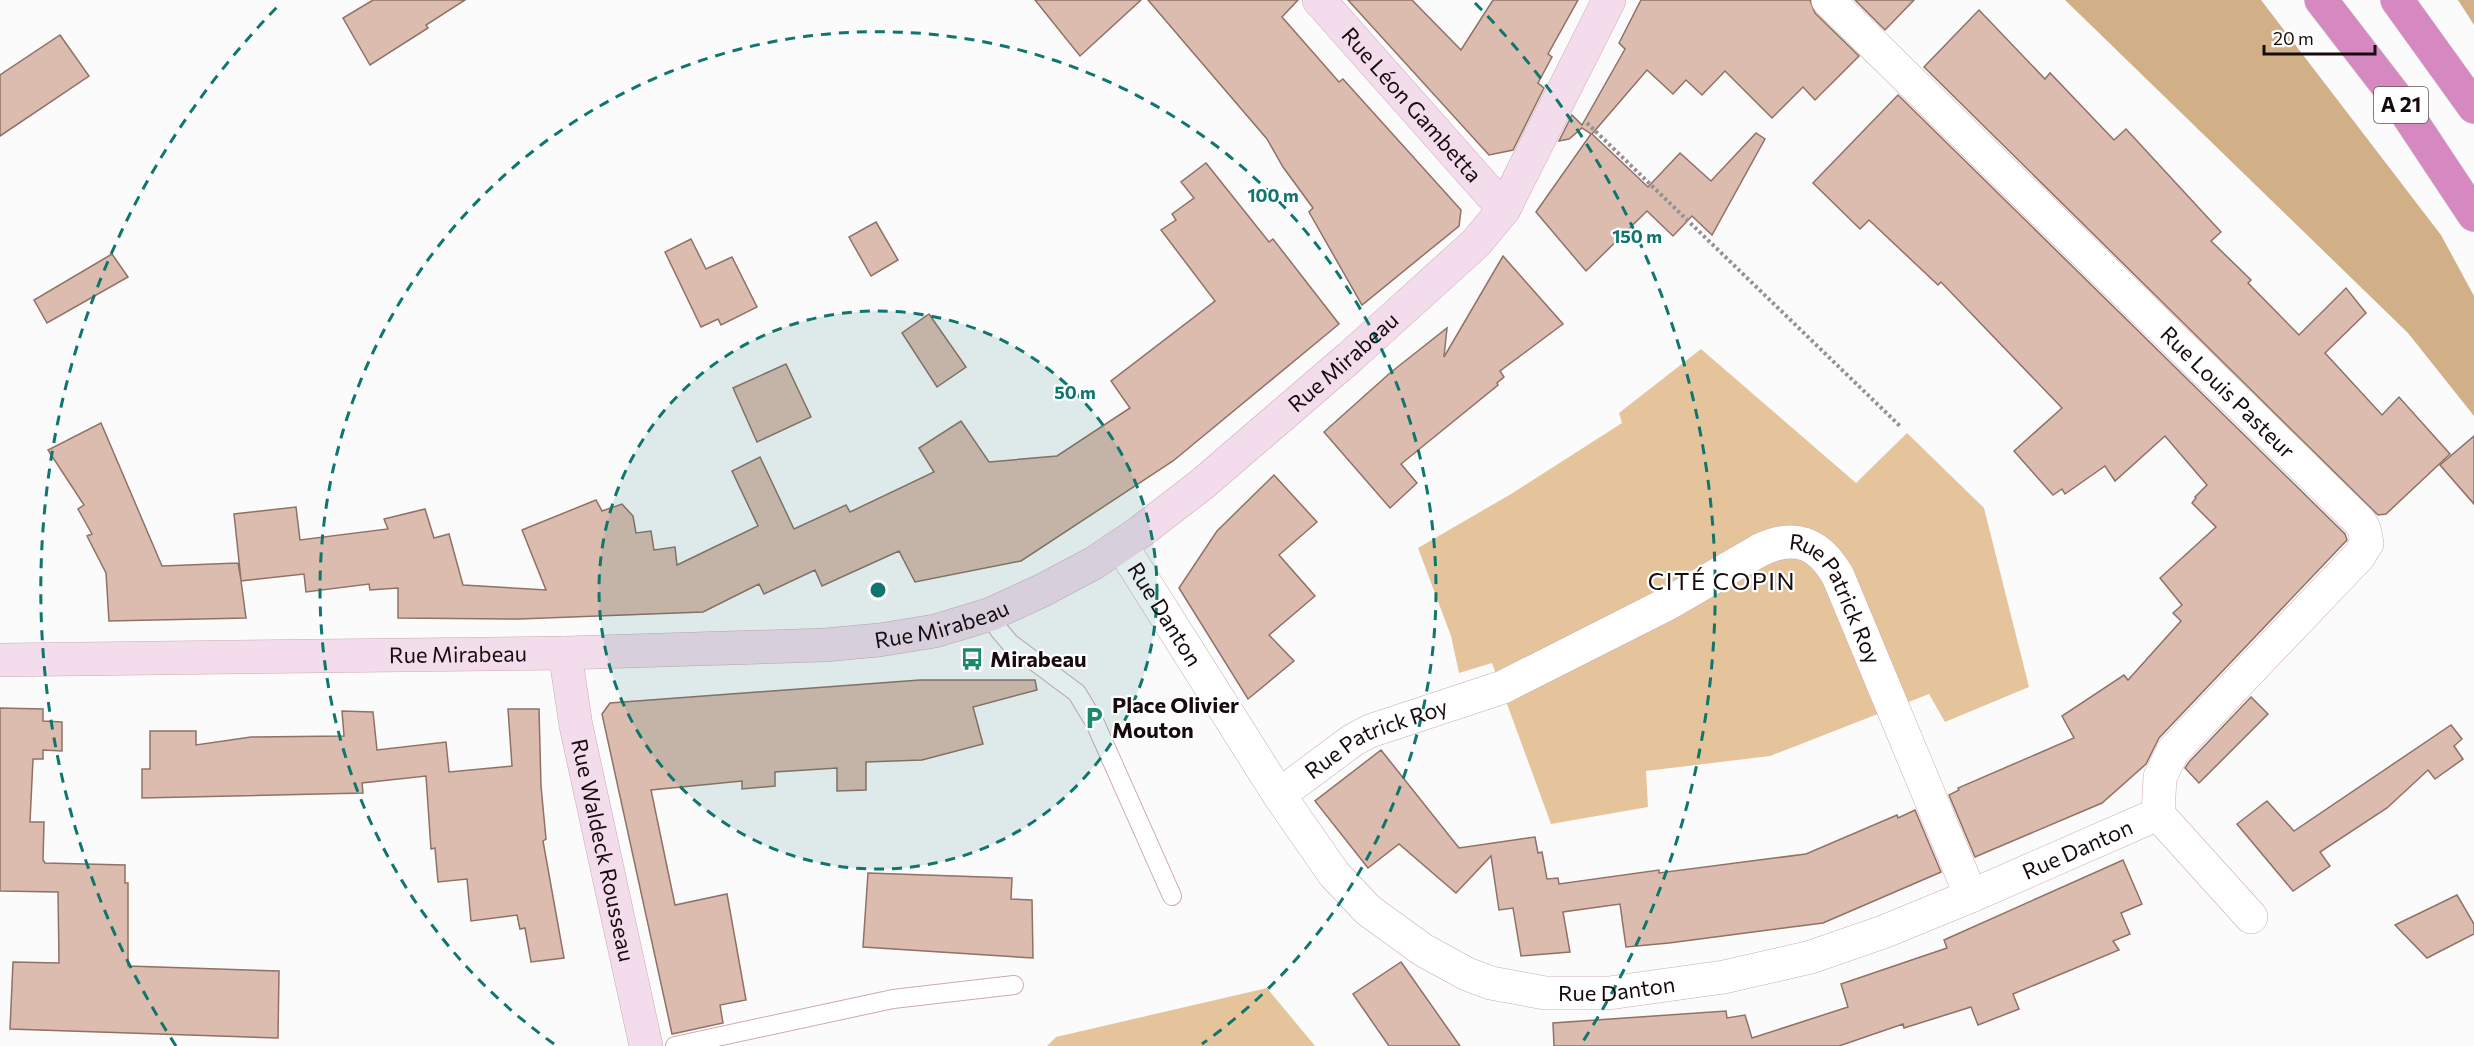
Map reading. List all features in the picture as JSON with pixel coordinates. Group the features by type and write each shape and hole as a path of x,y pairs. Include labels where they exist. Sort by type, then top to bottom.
{"highway":[{"name":"A 21","path":"2321,0 2395,96 2474,215"},
{"name":"A 21","path":"2397,0 2474,107"}],"street":[{"name":"Rue Léon Gambetta","path":"1319,0 1504,208"},
{"name":"Rue Mirabeau","path":"0,660 565,653 850,642 935,631 991,614 1071,576 1121,545 1201,485 1350,357 1476,243 1504,208 1610,0"},
{"name":"Rue Louis Pasteur","path":"1828,0 2360,522 2364,529 2367,543 2359,556 2173,751 2160,777 2158,814"},
{"name":"Rue Patrick Roy","path":"1279,795 1370,730 1503,687 1669,603 1774,543 1797,542 1820,551 1838,576 1971,896"},
{"name":"Rue Danton","path":"1121,545 1279,795 1334,874 1368,910 1422,950 1467,974 1518,989 1545,993 1609,993 1750,972 1838,948 1971,896 2158,814 2251,918"},
{"name":"Rue Waldeck Rousseau","path":"565,653 576,726 646,1046"}],"lane":[{"path":"991,614 999,630 1010,643 1077,693 1095,723 1172,896"},
{"path":"675,1046 893,999 1014,986"}],"path":[{"path":"1556,103 1577,112 1901,427"}],"shaded area":[{"path":"2065,0 2261,0 2441,235 2474,296 2474,416 2408,333"},
{"path":"2458,0 2474,0 2474,25"},
{"path":"1701,349 1856,483 1907,433 1984,508 2029,687 1945,722 1929,694 1770,756 1646,771 1648,807 1551,824 1492,663 1459,673 1451,636 1418,548 1511,494 1622,423 1619,413"},
{"path":"1267,988 1315,1046 1047,1046 1056,1037"}],"building":[{"path":"373,0 465,0 426,25 428,28 370,65 343,18"},
{"path":"1035,0 1141,0 1080,56"},
{"path":"1148,0 1298,0 1282,17 1339,82 1343,79 1461,210 1459,226 1362,305 1309,212 1313,208 1283,167 1267,139"},
{"path":"1348,0 1412,0 1461,50 1493,0 1578,0 1548,54 1552,57 1538,83 1544,88 1513,150 1489,155"},
{"path":"1641,0 1810,0 1815,13 1859,56 1815,100 1803,87 1772,118 1725,71 1702,95 1686,80 1673,94 1647,70 1592,134 1648,187 1680,153 1711,181 1756,133 1765,139 1712,235 1692,216 1673,236 1647,211 1586,271 1536,212 1591,134 1582,128 1569,139 1559,141 1572,115 1582,125 1625,49 1619,43"},
{"path":"1855,0 1914,0 1885,30"},
{"path":"1979,10 2045,79 2050,73 2114,140 2126,129 2221,232 2211,241 2251,280 2248,283 2299,335 2346,288 2366,313 2325,353 2382,415 2399,397 2450,454 2386,514 2378,515 1924,67"},
{"path":"60,35 89,76 0,136 0,75"},
{"path":"1898,95 2345,534 2347,540 2159,738 2146,764 2102,803 1975,857 1949,795 1959,790 1958,788 2074,738 2062,716 2124,675 2128,680 2181,621 2173,613 2182,605 2160,578 2216,527 2192,503 2207,485 2165,436 2115,481 2105,466 2065,494 2062,489 2053,495 2014,451 2062,408 1941,282 1938,285 1869,220 1860,229 1813,183"},
{"path":"1206,163 1269,242 1273,239 1339,324 1173,461 1021,561 915,582 899,551 822,586 815,570 764,594 759,584 703,612 519,619 398,618 398,588 370,590 369,584 306,592 304,574 241,581 246,618 109,621 106,573 87,536 92,534 78,509 84,505 48,450 101,423 162,566 238,563 241,580 234,514 296,507 300,540 388,529 384,519 425,509 434,538 449,534 463,585 546,590 522,530 596,500 602,511 622,504 633,516 636,533 651,531 654,550 675,547 677,565 758,526 732,471 760,457 794,529 846,505 850,512 934,472 919,448 961,421 989,462 1057,456 1130,408 1111,381 1215,301 1161,230 1176,220 1172,214 1194,198 1181,182"},
{"path":"876,222 898,260 871,276 849,237"},
{"path":"691,239 706,269 732,257 757,307 721,325 718,319 701,327 665,252"},
{"path":"112,254 128,277 47,323 34,300"},
{"path":"1503,256 1563,324 1500,371 1504,377 1497,383 1498,385 1401,464 1417,483 1390,508 1324,432 1390,373 1447,328 1444,357"},
{"path":"929,314 966,367 937,387 902,333"},
{"path":"786,364 811,417 757,442 733,388"},
{"path":"2474,436 2474,504 2440,465"},
{"path":"1274,475 1317,522 1279,555 1315,596 1269,635 1294,661 1248,699 1179,588 1217,531"},
{"path":"920,680 1035,680 1037,690 973,707 983,744 922,760 866,762 866,790 837,791 837,768 775,772 775,786 742,789 742,781 651,790 675,905 727,894 746,1000 720,1005 723,1023 672,1034 602,714 610,703"},
{"path":"2251,697 2268,714 2199,783 2185,768"},
{"path":"0,708 43,709 43,721 62,722 62,751 43,750 43,759 33,759 30,822 44,822 43,860 45,863 125,865 125,883 128,883 128,966 279,971 278,1038 10,1029 13,962 59,963 58,892 0,891"},
{"path":"508,709 539,709 541,786 546,839 543,841 564,958 531,962 525,928 520,929 517,915 471,921 467,879 438,882 435,848 431,849 426,776 362,783 363,793 142,798 142,769 150,769 150,731 196,731 196,745 251,737 344,736 342,711 373,712 377,750 446,742 449,772 512,766"},
{"path":"2451,725 2462,739 2454,746 2463,759 2435,779 2428,770 2387,808 2320,852 2330,866 2293,891 2237,824 2267,801 2294,831"},
{"path":"1381,750 1459,848 1535,837 1538,853 1542,852 1547,879 1558,878 1559,884 1659,870 1659,873 1806,854 1897,815 1898,818 1915,810 1941,872 1823,923 1669,943 1626,947 1620,904 1563,912 1570,952 1521,956 1513,908 1499,910 1491,856 1456,893 1399,844 1368,868 1315,801"},
{"path":"2123,860 2142,904 2121,913 2130,934 2113,941 2119,950 2013,994 2019,1009 1978,1025 1971,1007 1904,1028 1903,1024 1839,1046 1554,1046 1553,1023 1726,1011 1727,1018 1745,1015 1752,1038 1848,1007 1841,984 1947,948 1944,940"},
{"path":"868,873 1012,878 1011,899 1032,900 1033,958 863,947"},
{"path":"2457,895 2474,924 2474,934 2427,958 2395,925"},
{"path":"1401,962 1460,1046 1389,1046 1353,994"}],"place":[{"name":"Mirabeau","path":"972,659"},
{"name":"Place Olivier Mouton","path":"1094,718"}],"district":[{"name":"CITÉ COPIN","path":"1722,582"}]}
